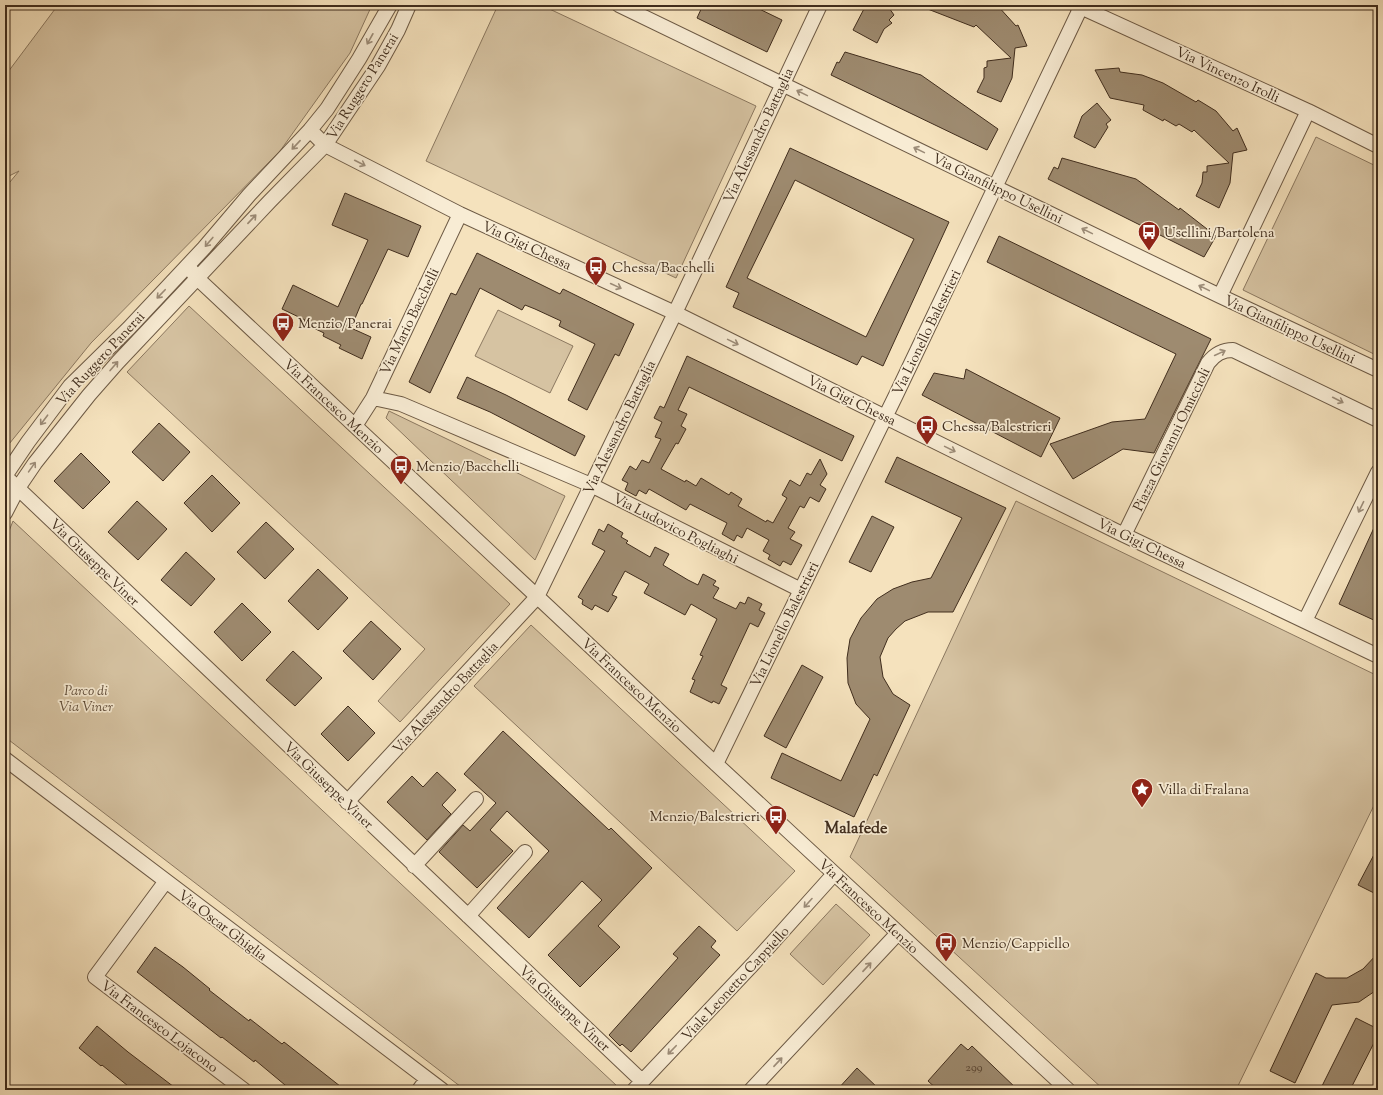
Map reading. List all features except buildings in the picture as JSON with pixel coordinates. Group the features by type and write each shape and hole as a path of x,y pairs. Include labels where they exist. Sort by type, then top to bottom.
{"street":[{"name":"Via Ruggero Panerai","path":"18,488 5,476 28,442 70,386 129,328 188,266 249,195 310,130 327,109 359,59 390,5"},
{"name":"Via Ruggero Panerai","path":"5,513 18,488 35,463 89,395 197,278 325,146 378,66 398,30 409,5"},
{"name":"Via Gianfilippo Usellini","path":"619,5 1220,296 1378,370"},
{"name":"Via Alessandro Battaglia","path":"347,802 537,597 590,485 675,313 820,5"},
{"name":"Via Vincenzo Irolli","path":"1078,6 1308,111 1378,146"},
{"name":"Via Lionello Balestrieri","path":"716,764 995,187 1078,6"},
{"path":"1220,296 1308,111"},
{"name":"Via Ruggero Panerai","path":"310,130 325,146"},
{"name":"Via Gigi Chessa","path":"325,146 460,214 675,313 1124,535 1378,656"},
{"name":"Via Mario Bacchelli","path":"355,426 373,398 460,214"},
{"path":"188,266 197,278"},
{"name":"Via Francesco Menzio","path":"197,278 716,764 1068,1090"},
{"name":"Piazza Giovanni Omiccioli","path":"1124,535 1208,363 1220,352 1233,350 1378,420"},
{"name":"Via Ludovico Pogliaghi","path":"373,398 401,404 590,485 800,590"},
{"path":"1305,621 1378,472"},
{"name":"Via Giuseppe Viner","path":"18,488 468,916 638,1086"},
{"name":"Via Oscar Ghiglia","path":"5,758 442,1090"},
{"path":"414,866 476,799"},
{"path":"468,916 525,852"},
{"name":"Viale Leonetto Cappiello","path":"638,1086 754,963 834,874"},
{"name":"Via Francesco Lojacono","path":"166,881 95,977 244,1090"},
{"path":"751,1090 898,933"},
{"path":"419,1090 427,1079"}],"green space":[{"path":"58,5 372,5 350,53 280,151 91,343 5,449 5,188 19,171 5,178 5,76"},
{"path":"498,5 541,5 756,106 676,278 426,161"},
{"path":"1316,137 1378,167 1378,356 1243,290"},
{"path":"189,306 510,604 400,722 378,701 425,649 127,372"},
{"path":"498,310 573,346 550,393 475,356"},
{"path":"389,411 565,496 535,560 386,418"},
{"path":"1016,501 1378,676 1378,797 1236,1090 1104,1090 850,857"},
{"name":"Parco di Via Viner","path":"13,521 617,1086 613,1090 465,1090 5,737 5,541"},
{"path":"531,625 795,871 737,931 474,686"},
{"path":"836,904 870,935 823,985 790,954"}],"place":[{"name":"Usellini/Bartolena","path":"1149,252"},
{"name":"Chessa/Bacchelli","path":"596,286"},
{"name":"Menzio/Panerai","path":"283,342"},
{"name":"Chessa/Balestrieri","path":"927,446"},
{"name":"Menzio/Bacchelli","path":"401,486"},
{"name":"Villa di Fralana","path":"1142,808"},
{"name":"Menzio/Balestrieri","path":"776,836"},
{"name":"Menzio/Cappiello","path":"946,962"}],"district":[{"name":"Malafede","path":"856,827"}]}
